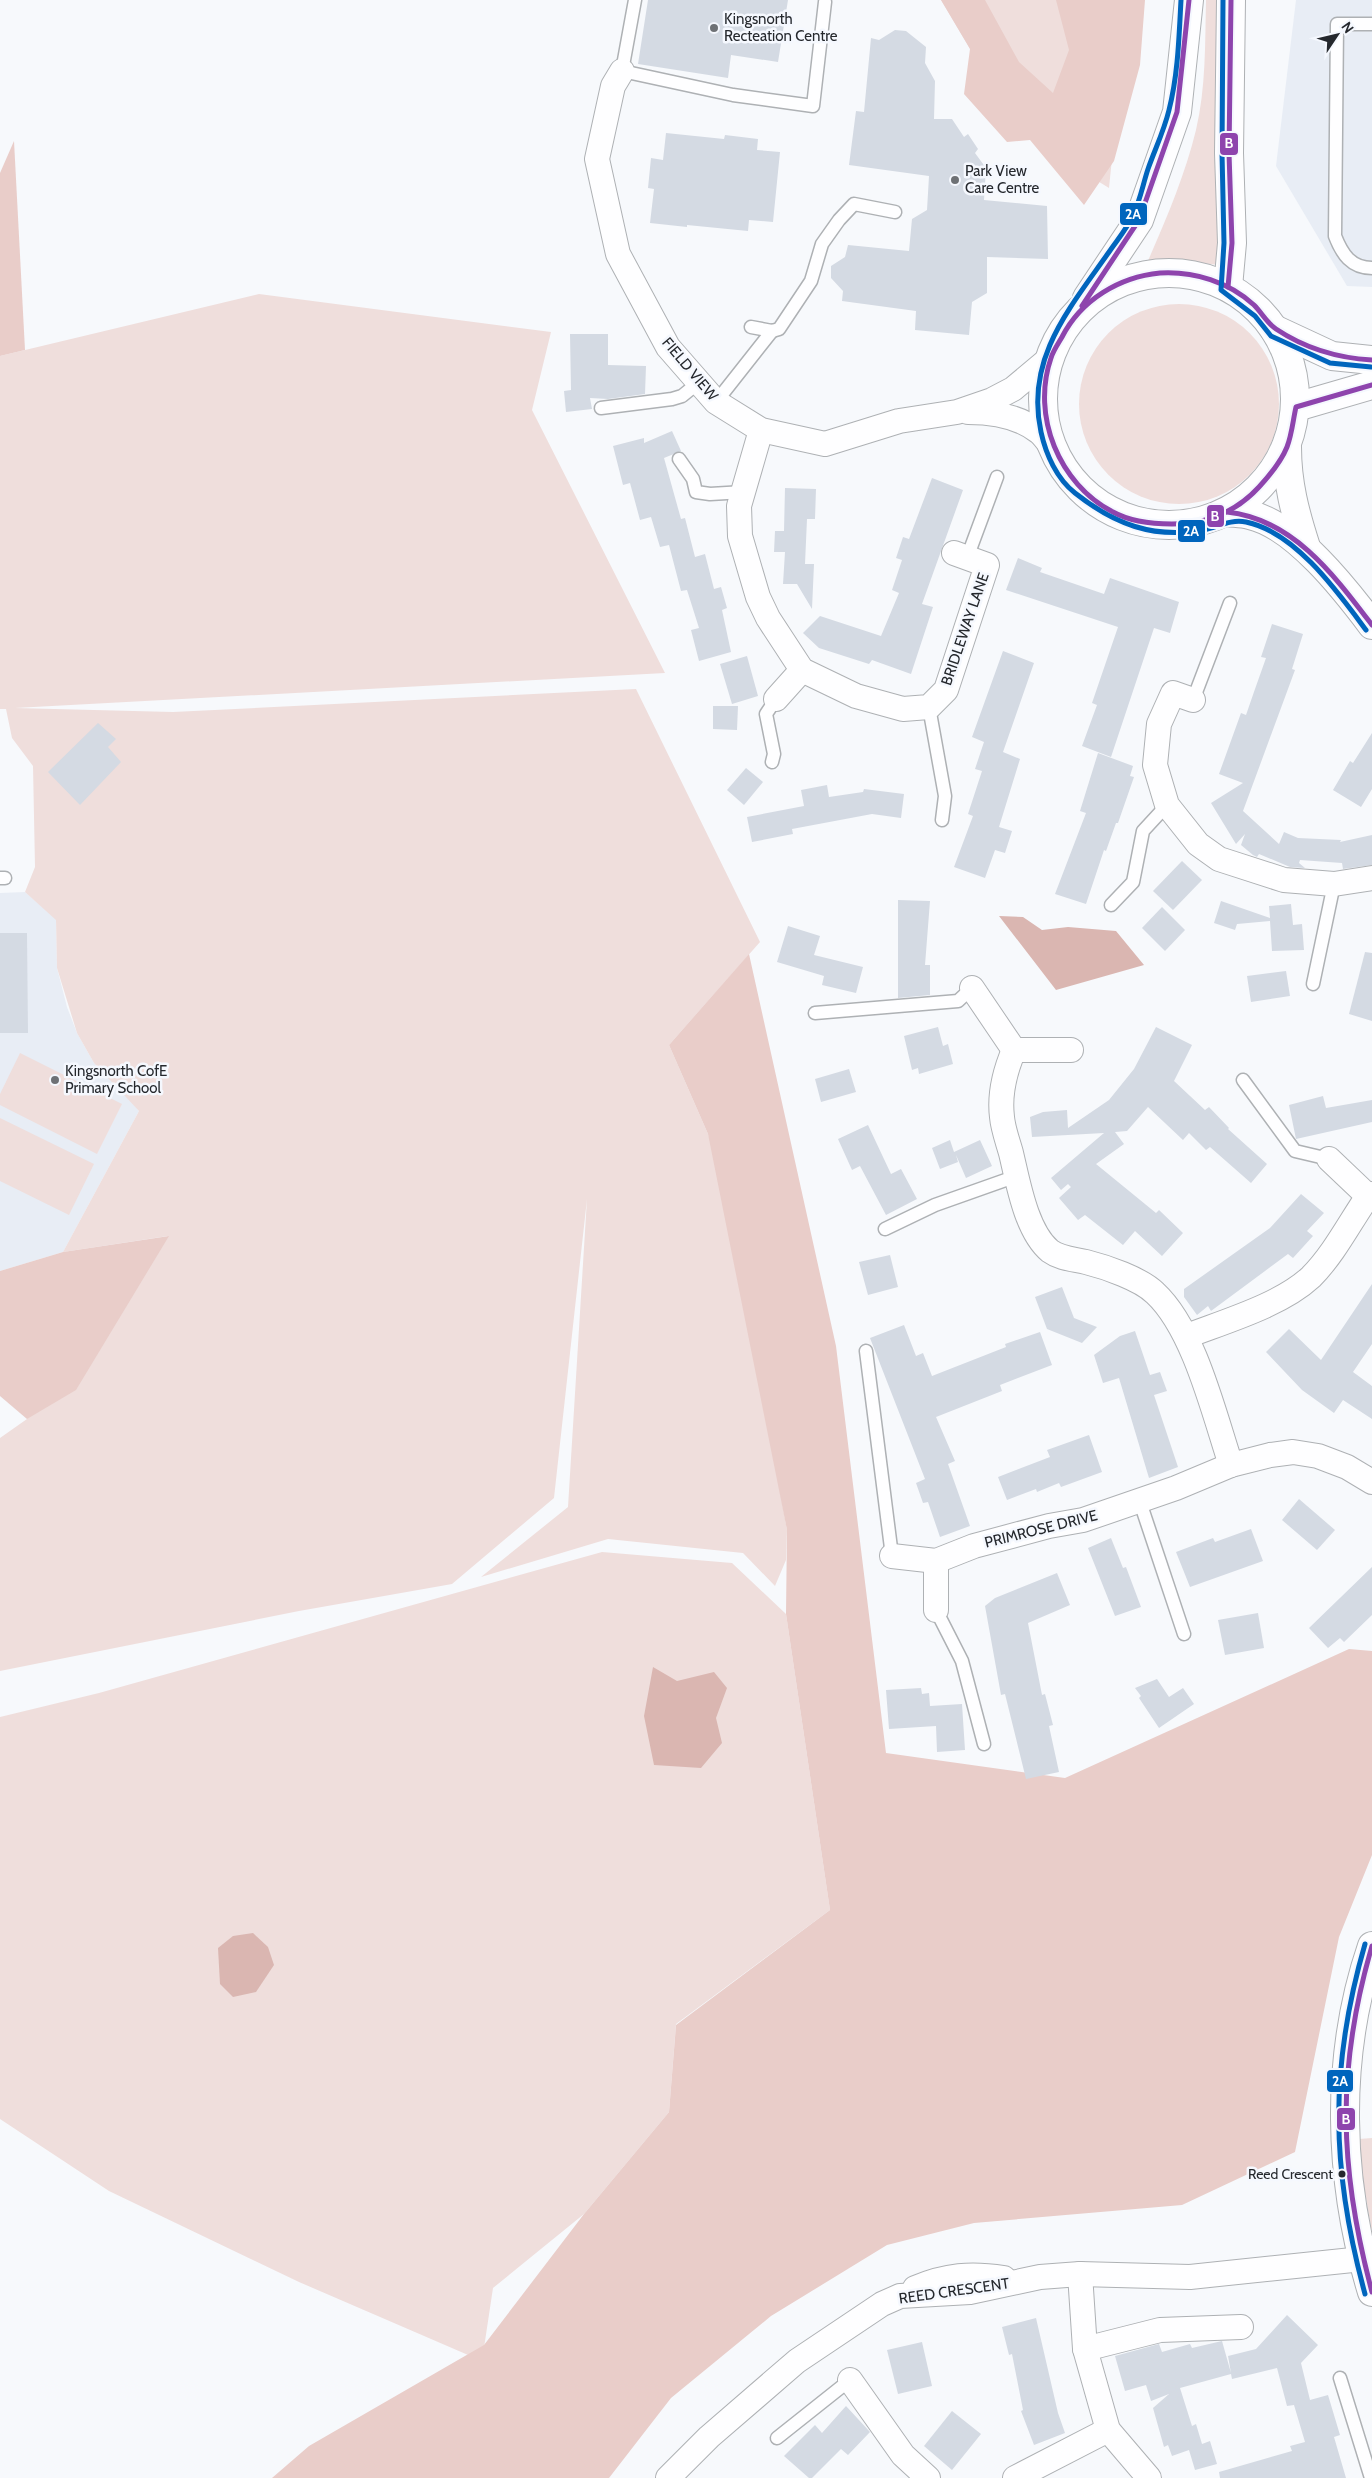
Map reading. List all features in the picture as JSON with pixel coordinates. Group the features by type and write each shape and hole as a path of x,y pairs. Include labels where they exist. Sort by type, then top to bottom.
{"street":[{"path":"1189,0 1176,112 1139,220 1061,335 1050,358 1042,403 1046,428 1056,454 1066,472 1079,487 1112,512 1138,522 1172,526 1204,521 1227,512 1244,502 1274,472 1287,447"},
{"path":"1228,287 1232,243 1229,153 1231,0"},
{"name":"FIELD VIEW","path":"622,71 613,86 597,159 618,254 668,347 716,402 761,430 825,444 899,421 956,412 994,412 1015,419 1040,432 1056,454"},
{"path":"1076,314 1097,296 1133,278 1175,273 1201,277 1228,287 1260,311 1274,329 1291,365 1296,407 1287,447 1287,470 1292,503 1306,547"},
{"path":"1274,329 1332,356 1372,360"},
{"name":"FIELD VIEW","path":"956,412 992,400 1012,389 1050,358"},
{"path":"1296,407 1372,385"},
{"path":"761,430 739,506 740,536 758,597 768,618 802,670 856,696 903,709 929,707"},
{"path":"1227,512 1251,515 1267,521 1306,547 1372,625"},
{"name":"BRIDLEWAY LANE","path":"929,707 946,690 987,565 960,555"},
{"path":"776,699 802,670"},
{"path":"1193,700 1173,693 1159,724 1156,765 1167,805 1198,844 1219,859 1284,880 1334,884 1372,878"},
{"path":"972,988 1014,1050"},
{"path":"1014,1050 1071,1050"},
{"path":"1014,1050 1003,1076 1002,1117 1028,1217 1050,1250 1062,1258 1087,1262 1130,1278 1155,1292 1188,1336 1231,1465"},
{"path":"1188,1336 1279,1298 1310,1277 1370,1195 1329,1159"},
{"name":"PRIMROSE DRIVE","path":"892,1556 936,1561 974,1546 1049,1526 1083,1520 1139,1499 1176,1488 1231,1465 1270,1455 1293,1452 1326,1458 1347,1467 1372,1482"},
{"path":"936,1561 936,1610"},
{"path":"1372,1946 1363,1973 1350,2035 1345,2099 1346,2152 1351,2203 1362,2259 1372,2292"},
{"path":"1149,2478 1108,2430 1085,2350 1080,2274 1111,2274 1172,2263 1267,2269 1362,2259"},
{"name":"REED CRESCENT","path":"668,2478 709,2437 797,2361 882,2304 935,2280 964,2274 1006,2278 1080,2274"},
{"path":"1085,2350 1160,2330 1240,2327"},
{"path":"850,2380 903,2455 928,2478"},
{"path":"1015,2478 1108,2430"}],"lane":[{"path":"635,0 622,71 733,96 813,106 825,2"},
{"path":"1372,24 1337,24 1335,236 1341,252 1351,262 1362,268 1372,268"},
{"path":"750,327 772,331 779,329 811,281 822,244 854,204 895,212"},
{"path":"716,402 772,331"},
{"path":"601,408 672,399 682,396 698,383"},
{"path":"679,459 693,479 696,492 710,494 744,492"},
{"path":"960,555 997,477"},
{"path":"1193,700 1230,603"},
{"path":"772,762 774,754 766,714 776,699"},
{"path":"929,707 945,796 942,820"},
{"path":"1111,905 1133,882 1143,831 1167,805"},
{"path":"1312,984 1334,884"},
{"path":"815,1013 958,1002 972,988"},
{"path":"1243,1080 1295,1151 1329,1159"},
{"path":"885,1229 936,1205 1017,1176"},
{"path":"866,1352 892,1556"},
{"path":"1139,1499 1184,1634"},
{"path":"936,1610 962,1661 984,1744"},
{"path":"1340,2378 1371,2478"},
{"path":"777,2438 850,2380"}],"shaded area":[{"path":"941,0 1128,0 1109,188 1021,134"},
{"path":"941,0 985,0 1019,62 1053,93 1069,50 1056,0 1145,0 1140,65 1114,161 1084,205 1030,140 1007,142 964,94 970,49"},
{"path":"1206,0 1222,0 1217,139 1219,265 1184,261 1147,263 1181,181 1196,130 1203,82"},
{"path":"1296,0 1372,0 1372,287 1347,286 1276,166"},
{"path":"14,141 25,350 0,356 0,173"},
{"path":"259,294 551,332 532,410 665,673 15,708 173,712 636,689 760,942 669,1045 708,1134 723,1175 787,1530 786,1560 775,1586 743,1553 608,1539 481,1577 568,1507 587,1199 554,1498 452,1584 299,1611 0,1671 0,1438 27,1419 168,1236 63,1252 139,1111 94,1063 77,1033 57,968 56,920 25,892 35,867 33,766 12,738 6,709 0,709 0,356"},
{"path":"1179,304 1208,308 1226,316 1250,333 1267,357 1275,375 1279,404 1275,433 1267,451 1250,475 1226,492 1208,500 1179,504 1150,500 1132,492 1108,475 1091,451 1083,433 1079,404 1083,375 1091,357 1108,333 1132,316 1150,308"},
{"name":"Kingsnorth CofE Primary School","path":"25,892 56,919 57,968 67,1007 77,1033 94,1063 127,1096 139,1111 63,1252 0,1271 0,893"},
{"path":"999,916 1023,917 1042,930 1068,927 1116,931 1144,965 1056,990"},
{"path":"749,954 836,1346 886,1753 1065,1778 1349,1649 1372,1651 1372,1855 1339,1937 1295,2152 1182,2205 974,2223 887,2245 771,2316 671,2398 609,2478 272,2478 309,2446 484,2345 584,2214 669,2112 676,2025 830,1910 786,1614 787,1530 708,1134 669,1045"},
{"path":"20,1053 122,1104 97,1154 0,1105 0,1094"},
{"path":"0,1118 94,1164 69,1215 0,1181"},
{"path":"169,1236 76,1390 27,1419 0,1396 0,1271 63,1252"},
{"path":"602,1552 732,1563 786,1614 830,1910 676,2024 669,2112 584,2214 493,2288 482,2361 299,2282 109,2191 0,2119 0,1717 99,1693"},
{"path":"653,1667 677,1681 714,1672 727,1688 716,1718 722,1743 701,1768 654,1765 644,1716"},
{"path":"253,1933 268,1947 274,1965 256,1992 233,1997 220,1984 218,1948 233,1936"},
{"path":"1372,2138 1372,2233 1362,2175 1359,2139"}],"building":[{"name":"Kingsnorth Recteation Centre","path":"648,0 788,0 778,62 731,55 728,78 638,64"},
{"name":"Park View Care Centre","path":"895,30 906,31 926,47 925,63 935,81 934,119 952,119 964,137 968,134 978,149 975,153 986,168 984,200 1047,206 1048,259 987,257 987,293 972,302 969,335 915,330 916,311 842,301 843,291 831,278 831,266 845,257 848,245 909,251 912,219 927,210 929,176 849,165 856,111 864,112 871,38 879,40"},
{"path":"666,133 724,139 725,135 758,139 757,150 780,152 773,222 749,220 748,231 650,223 654,189 648,188 651,158 663,160"},
{"path":"570,334 608,334 608,365 646,366 645,394 608,399 590,398 592,409 566,412 564,391 571,390"},
{"path":"672,431 681,451 664,458 681,519 685,518 695,557 705,554 714,589 721,587 727,608 722,610 731,652 699,661 691,630 699,628 687,590 681,591 669,545 660,547 651,517 640,520 630,483 623,485 613,446 644,438 644,443"},
{"path":"932,478 963,490 922,604 933,607 911,674 872,660 869,664 819,648 803,633 820,616 881,636 899,593 892,590 902,560 896,558 903,537 909,539"},
{"path":"785,488 816,489 815,519 807,519 805,564 814,564 812,609 797,584 783,584 785,552 774,552 775,531 784,531"},
{"path":"1018,558 1042,568 1040,572 1104,594 1110,578 1179,602 1170,633 1154,628 1111,757 1082,746 1097,705 1092,703 1118,627 1006,590"},
{"path":"1272,624 1303,634 1292,669 1295,670 1243,811 1279,844 1284,832 1298,838 1341,840 1340,842 1372,835 1372,865 1343,869 1342,863 1300,860 1299,863 1305,868 1290,867 1259,854 1257,857 1241,845 1245,834 1236,844 1211,803 1243,783 1219,774 1241,713 1246,715 1266,658 1261,657"},
{"path":"1003,651 1034,663 1003,752 1020,759 999,827 1012,831 1005,853 995,850 985,878 954,867 973,816 968,814 982,771 975,769 984,742 972,737"},
{"path":"747,656 758,696 732,704 720,664"},
{"path":"713,706 738,706 737,730 713,729"},
{"path":"98,723 116,739 108,747 121,762 80,805 48,772"},
{"path":"1372,733 1372,789 1361,807 1333,790 1350,761 1353,763"},
{"path":"1098,753 1133,766 1130,776 1134,777 1118,823 1116,823 1106,851 1104,850 1086,904 1055,894 1086,813 1080,811"},
{"path":"746,768 763,782 744,805 727,790"},
{"path":"827,785 829,797 863,792 864,789 904,794 901,818 872,814 792,829 793,834 752,842 747,817 804,806 801,790"},
{"path":"1182,861 1202,880 1173,910 1153,891"},
{"path":"898,900 930,901 925,965 930,965 930,995 898,998"},
{"path":"1221,901 1270,918 1269,906 1291,904 1293,925 1302,924 1304,950 1272,951 1270,921 1237,924 1235,930 1214,923"},
{"path":"1162,907 1185,930 1165,951 1142,928"},
{"path":"788,926 820,936 814,955 863,967 856,993 822,985 824,976 777,962"},
{"path":"0,933 27,933 28,1033 0,1033"},
{"path":"1365,952 1372,953 1372,1021 1349,1014"},
{"path":"1286,971 1290,996 1251,1002 1247,976"},
{"path":"938,1027 943,1046 948,1044 953,1064 919,1074 918,1068 912,1070 904,1036"},
{"path":"1156,1027 1192,1045 1174,1081 1205,1110 1209,1107 1228,1129 1267,1164 1251,1183 1210,1147 1206,1150 1189,1133 1183,1140 1148,1107 1127,1131 1115,1132 1124,1144 1096,1164 1156,1213 1159,1210 1183,1233 1162,1256 1135,1231 1123,1245 1085,1215 1078,1220 1059,1198 1071,1187 1068,1184 1061,1190 1051,1178 1104,1133 1032,1137 1030,1117 1043,1112 1067,1110 1068,1128 1109,1100 1134,1069"},
{"path":"849,1069 856,1092 821,1102 815,1079"},
{"path":"1323,1096 1326,1108 1372,1100 1372,1122 1296,1139 1289,1105"},
{"path":"868,1125 891,1174 901,1169 917,1199 886,1215 860,1166 852,1170 838,1139"},
{"path":"950,1140 954,1152 980,1140 992,1166 966,1178 956,1155 958,1162 940,1169 932,1148"},
{"path":"1301,1194 1324,1213 1307,1231 1313,1236 1293,1258 1288,1254 1211,1311 1208,1306 1197,1315 1184,1297 1184,1289 1270,1228"},
{"path":"890,1255 898,1287 868,1295 859,1262"},
{"path":"1372,1284 1372,1344 1353,1372 1372,1386 1372,1419 1343,1400 1334,1413 1302,1390 1266,1352 1289,1329 1321,1360"},
{"path":"1062,1287 1074,1318 1097,1327 1082,1343 1047,1329 1035,1297"},
{"path":"904,1325 916,1356 923,1353 932,1376 1006,1347 1005,1344 1040,1332 1052,1365 1000,1385 1002,1391 936,1417 955,1461 948,1464 970,1526 940,1537 928,1502 923,1503 916,1483 925,1479 870,1338"},
{"path":"1135,1331 1150,1375 1160,1372 1167,1391 1154,1395 1178,1467 1149,1478 1119,1378 1103,1383 1094,1355 1120,1336"},
{"path":"1089,1435 1102,1472 1061,1487 1059,1483 1037,1492 1036,1489 1007,1500 998,1477 1050,1457 1047,1450"},
{"path":"1299,1499 1335,1530 1317,1550 1282,1520"},
{"path":"1251,1529 1263,1561 1190,1587 1176,1552 1213,1538 1215,1542"},
{"path":"1111,1538 1123,1568 1126,1567 1141,1607 1115,1616 1088,1548"},
{"path":"1372,1567 1372,1615 1344,1642 1340,1638 1328,1648 1309,1628"},
{"path":"1057,1573 1070,1605 1028,1623 1042,1695 1045,1694 1053,1725 1049,1726 1059,1772 1026,1779 1005,1694 1001,1695 985,1606 995,1598"},
{"path":"1258,1613 1264,1648 1225,1655 1218,1620"},
{"path":"1157,1679 1169,1697 1183,1688 1194,1704 1159,1728 1139,1698 1141,1696 1135,1688"},
{"path":"921,1688 922,1694 929,1693 930,1706 962,1704 965,1750 937,1752 936,1726 889,1729 886,1690"},
{"path":"1287,2315 1318,2345 1301,2363 1310,2400 1328,2395 1340,2435 1334,2437 1346,2478 1220,2478 1219,2472 1292,2451 1290,2446 1305,2442 1294,2405 1287,2406 1277,2368 1232,2379 1231,2374 1180,2388 1192,2426 1196,2424 1202,2444 1210,2441 1217,2464 1195,2470 1189,2450 1172,2456 1168,2445 1164,2447 1153,2408 1169,2394 1151,2401 1146,2385 1125,2391 1115,2356 1159,2344 1162,2352 1190,2344 1192,2348 1222,2341 1231,2373 1228,2356 1256,2349"},
{"path":"1036,2318 1058,2413 1065,2433 1034,2445 1021,2411 1023,2410 1012,2354 1009,2355 1002,2327"},
{"path":"922,2342 932,2386 898,2394 887,2350"},
{"path":"846,2406 870,2432 848,2455 841,2449 812,2478 809,2478 784,2456 815,2425 822,2433"},
{"path":"952,2411 981,2434 952,2470 924,2446"}],"transit line":[{"name":"2A","path":"1181,0 1178,56 1172,97 1165,125 1148,169 1138,204 1125,230 1066,315 1054,336 1045,358 1039,381 1038,406 1043,441 1049,458 1063,481 1090,504 1119,521 1151,530 1167,532 1203,530 1229,522 1240,521 1264,528 1298,550 1314,565 1366,630"},
{"name":"B","path":"1082,306 1139,220 1177,112 1189,0"},
{"name":"2A","path":"1223,0 1222,153 1224,243 1221,290 1255,316 1271,336 1330,363 1371,367"},
{"name":"B","path":"1228,287 1232,243 1229,153 1231,0"},
{"name":"B","path":"1372,360 1334,355 1310,347 1287,336 1270,324 1254,305 1234,290 1222,284 1198,276 1160,273 1130,279 1116,285 1080,312 1070,324 1052,355 1046,380 1045,403 1048,425 1054,446 1064,466 1094,500 1113,512 1134,520 1157,524 1172,524 1197,522 1220,515 1250,496 1275,468 1285,453 1296,407 1372,385"},
{"name":"B","path":"1227,512 1251,517 1272,526 1310,552 1343,587 1372,625"},
{"name":"2A","path":"1365,1944 1353,1990 1345,2034 1340,2077 1339,2119 1346,2204 1365,2294"},
{"name":"B","path":"1372,1946 1360,1991 1352,2035 1347,2077 1346,2119 1353,2203 1372,2292"}],"place":[{"name":"Kingsnorth Recteation Centre","path":"714,28"},
{"name":"Park View Care Centre","path":"955,180"},
{"name":"Kingsnorth CofE Primary School","path":"55,1080"},
{"name":"Reed Crescent","path":"1342,2174"}]}
